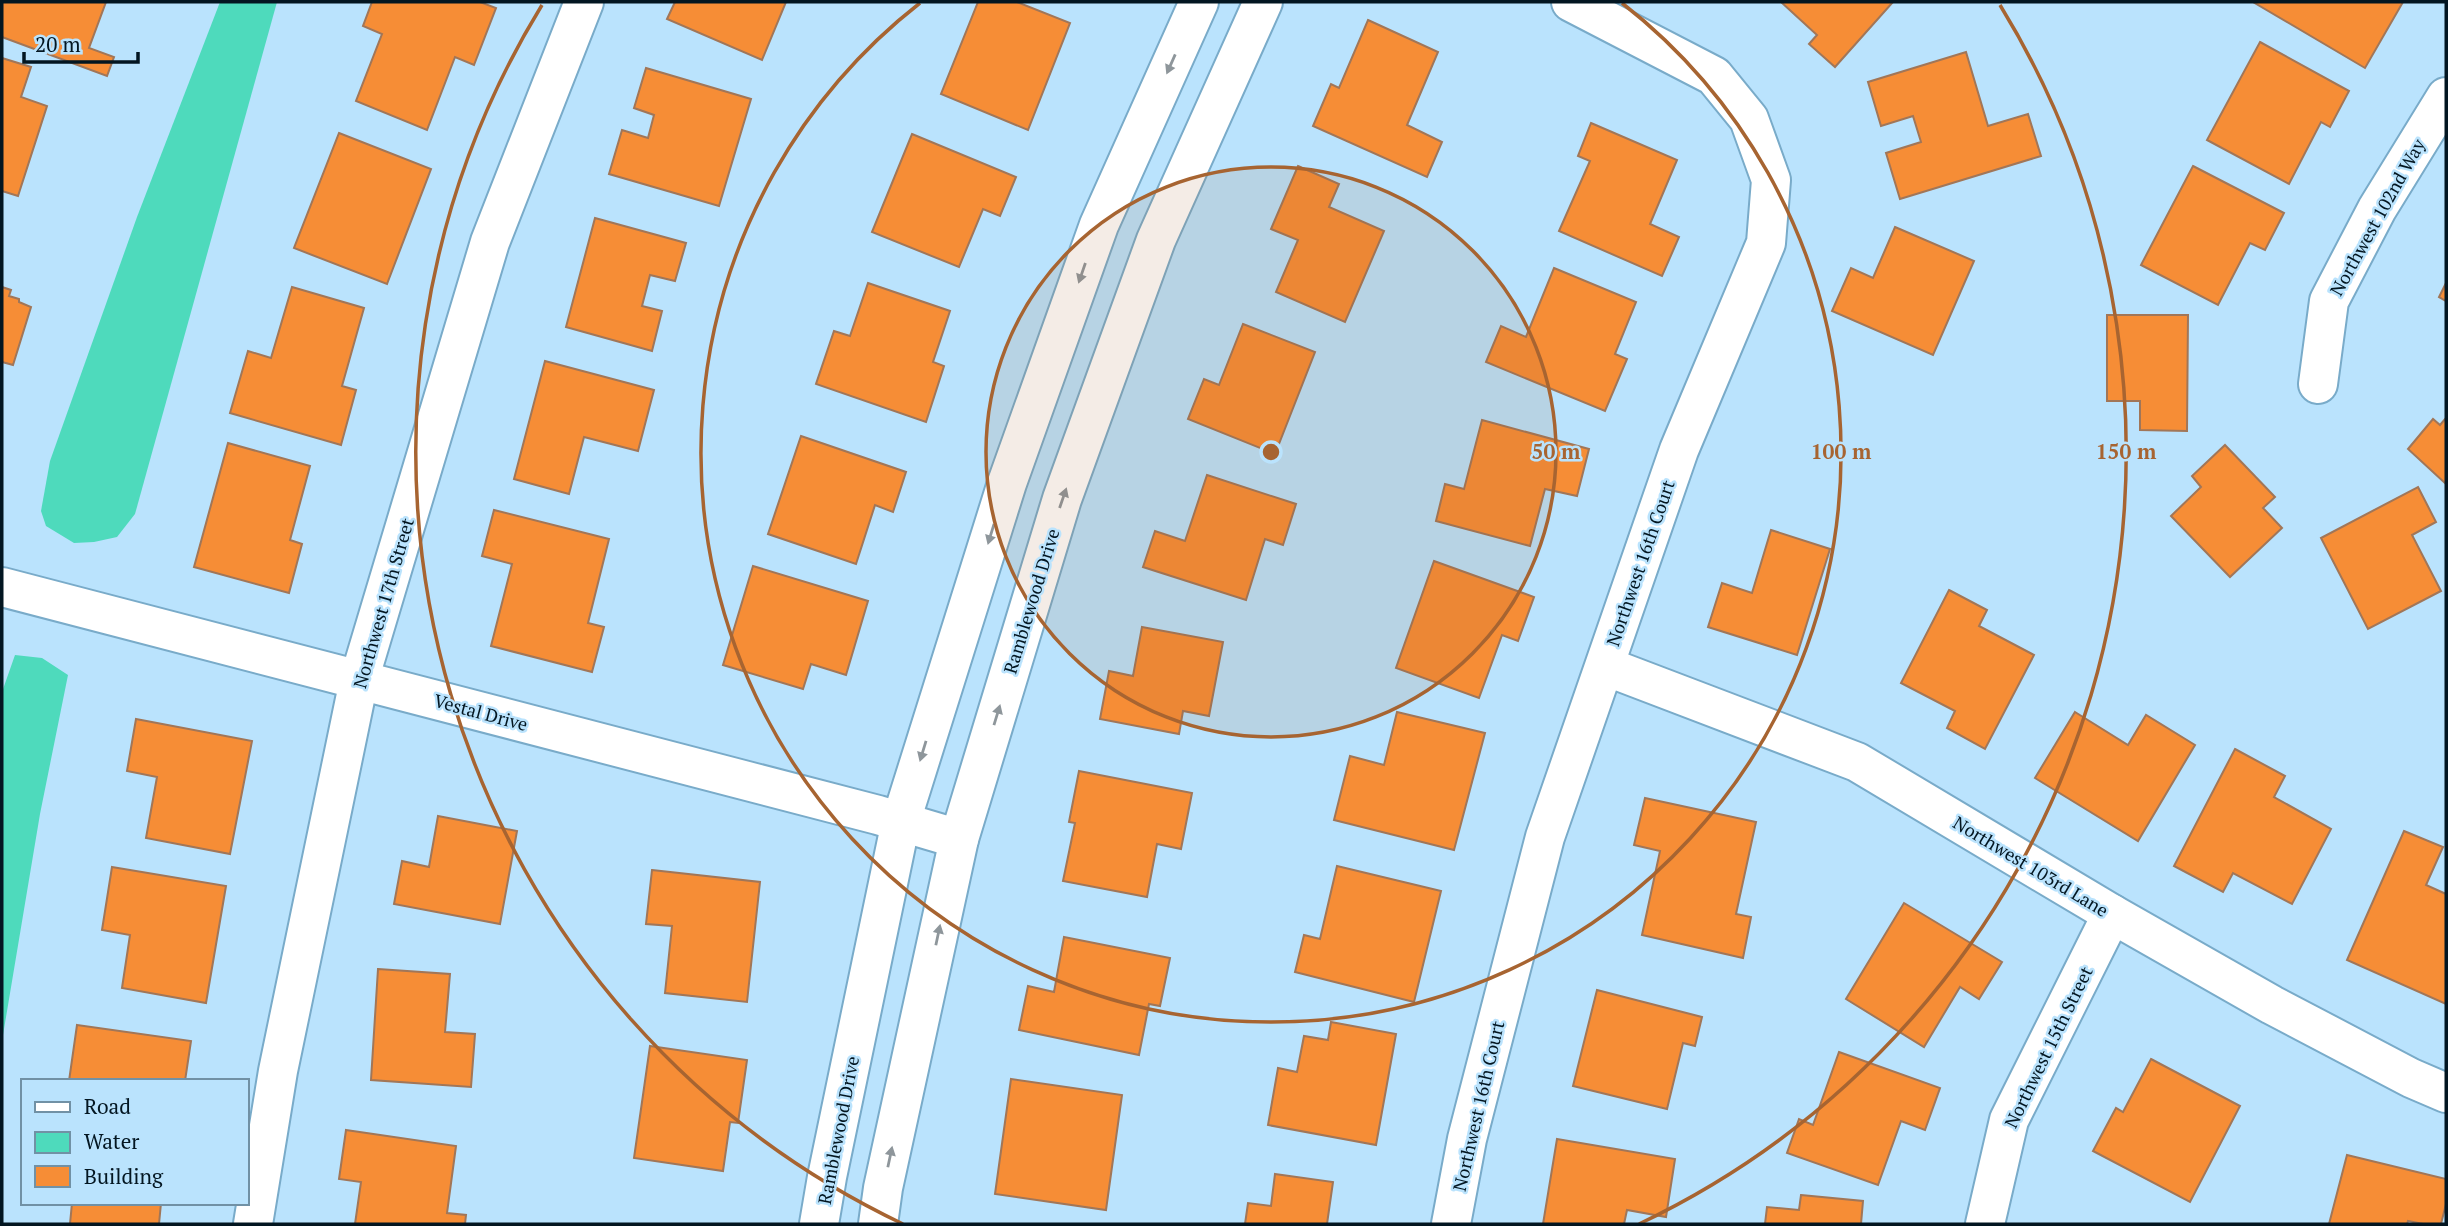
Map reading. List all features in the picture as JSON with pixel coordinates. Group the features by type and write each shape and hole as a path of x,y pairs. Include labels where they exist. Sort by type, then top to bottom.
{"street":[{"name":"Northwest 17th Street","path":"253,1224 278,1071 359,680 490,242 584,2"},
{"name":"Ramblewood Drive","path":"819,1224 901,821 1007,483 1099,225 1199,2"},
{"name":"Ramblewood Drive","path":"878,1224 883,1188 960,839 1062,499 1151,253 1263,2"},
{"name":"Northwest 16th Court","path":"1451,1224 1467,1139 1545,837 1679,450 1766,243 1770,180 1749,119 1714,76 1572,2"},
{"name":"Northwest 102nd Way","path":"2318,384 2329,301 2377,209 2446,97"},
{"name":"Vestal Drive","path":"2,587 901,821 960,839"},
{"name":"Northwest 103rd Lane","path":"1605,666 1857,762 2112,914 2272,1005 2446,1093"},
{"name":"Northwest 15th Street","path":"1985,1224 2009,1120 2112,914"}],"water":[{"path":"220,2 277,2 135,514 117,537 74,543 46,526 41,511 50,461 137,217"},
{"path":"15,655 42,658 68,675 40,814 2,1041 2,692"}],"building":[{"path":"2,2 106,2 89,48 114,57 107,76 2,37"},
{"path":"372,2 480,2 496,8 474,65 455,57 427,130 356,101 382,34 363,26"},
{"path":"675,2 786,2 762,60 667,19"},
{"path":"978,2 1017,2 1070,23 1028,130 941,94"},
{"path":"1781,2 1893,2 1835,67 1809,44 1817,35"},
{"path":"2253,2 2403,2 2365,68"},
{"path":"1368,20 1438,52 1407,125 1442,142 1427,177 1313,126 1331,84 1339,88"},
{"path":"2260,42 2349,91 2330,127 2321,122 2289,184 2207,140"},
{"path":"1966,52 1988,126 2028,114 2041,156 1900,199 1886,153 1921,142 1913,116 1881,126 1868,82"},
{"path":"2,58 31,67 21,97 47,106 18,196 2,191"},
{"path":"646,68 751,99 719,206 609,174 622,130 648,138 654,115 634,108"},
{"path":"1591,123 1677,160 1650,224 1679,237 1662,276 1559,231 1590,161 1578,156"},
{"path":"339,133 431,169 387,284 294,248"},
{"path":"912,134 1016,177 1000,216 983,209 959,267 872,232"},
{"path":"1298,166 1339,184 1329,207 1384,231 1345,322 1276,292 1298,240 1271,229"},
{"path":"2193,166 2284,213 2265,250 2250,243 2218,305 2141,265"},
{"path":"595,218 686,243 675,281 650,275 642,306 662,311 652,351 566,327"},
{"path":"1895,227 1974,261 1933,355 1832,311 1851,268 1873,278"},
{"path":"1554,268 1636,302 1615,354 1627,359 1605,411 1486,362 1501,326 1526,337"},
{"path":"868,283 950,311 933,362 944,366 926,422 816,384 834,331 850,336"},
{"path":"2446,283 2446,301 2439,297"},
{"path":"2,287 11,290 9,296 31,307 13,365 2,362"},
{"path":"292,287 364,308 342,386 356,390 341,445 230,413 248,351 271,358"},
{"path":"2107,315 2188,315 2187,431 2140,430 2140,401 2107,401"},
{"path":"1243,324 1315,352 1275,454 1188,419 1204,379 1219,385"},
{"path":"545,361 654,390 638,451 584,437 569,494 514,479"},
{"path":"2446,418 2446,484 2408,449 2433,419 2440,425"},
{"path":"1482,420 1589,449 1577,496 1545,489 1530,546 1436,521 1445,484 1464,489"},
{"path":"801,436 906,472 893,512 875,505 856,564 768,534"},
{"path":"228,443 310,466 290,540 302,544 289,593 194,567"},
{"path":"2225,445 2275,497 2263,508 2282,528 2230,577 2171,516 2201,487 2192,476"},
{"path":"1207,475 1296,504 1283,545 1265,539 1246,600 1143,567 1155,531 1185,541"},
{"path":"2418,487 2436,522 2412,535 2441,591 2368,629 2321,538"},
{"path":"494,510 609,539 588,623 604,627 592,672 491,646 512,564 482,556"},
{"path":"1771,530 1830,549 1797,655 1708,627 1722,583 1752,593"},
{"path":"1434,561 1534,597 1518,641 1502,635 1479,698 1396,668"},
{"path":"753,566 868,601 846,675 811,664 803,689 723,665"},
{"path":"1949,590 1987,610 1979,626 2034,655 1985,749 1947,728 1955,711 1901,683"},
{"path":"1142,627 1223,642 1209,716 1183,711 1179,734 1100,719 1109,671 1133,676"},
{"path":"1397,712 1485,733 1454,850 1334,820 1350,756 1384,765"},
{"path":"2075,712 2128,745 2146,715 2195,745 2138,841 2035,778"},
{"path":"136,719 252,741 230,854 146,838 157,777 127,771"},
{"path":"2235,749 2285,776 2274,797 2331,829 2292,904 2233,873 2223,892 2174,866"},
{"path":"1079,771 1192,793 1181,849 1157,844 1147,897 1063,881 1075,823 1069,822"},
{"path":"1645,798 1756,822 1736,914 1751,917 1743,958 1642,935 1660,851 1634,845"},
{"path":"438,816 517,831 500,924 394,904 402,861 429,867"},
{"path":"2404,831 2443,847 2426,885 2446,894 2446,1004 2347,960"},
{"path":"1337,866 1441,891 1414,1002 1295,972 1304,935 1320,939"},
{"path":"112,867 226,886 206,1003 122,988 130,935 102,930"},
{"path":"652,870 760,882 747,1002 665,993 672,926 646,924"},
{"path":"1904,903 2002,962 1979,999 1960,987 1924,1047 1846,999"},
{"path":"1064,937 1170,958 1160,1006 1149,1004 1139,1055 1019,1030 1028,986 1054,992"},
{"path":"378,969 450,974 445,1032 475,1034 471,1087 371,1080"},
{"path":"1597,990 1702,1017 1695,1046 1683,1043 1667,1109 1573,1086"},
{"path":"1331,1022 1396,1034 1376,1145 1268,1125 1278,1068 1297,1072 1304,1036 1328,1040"},
{"path":"77,1025 191,1041 185,1079 69,1079"},
{"path":"650,1046 747,1060 738,1123 730,1122 723,1171 634,1158"},
{"path":"1839,1052 1940,1088 1925,1130 1901,1121 1878,1185 1787,1153 1799,1119 1813,1125"},
{"path":"2151,1059 2240,1106 2190,1202 2093,1151 2116,1108 2123,1112"},
{"path":"1011,1079 1122,1095 1106,1210 995,1194"},
{"path":"346,1130 456,1146 447,1213 466,1215 465,1224 355,1224 361,1182 339,1179"},
{"path":"1557,1139 1675,1159 1666,1217 1627,1210 1624,1224 1543,1224"},
{"path":"2347,1155 2446,1179 2446,1204 2441,1224 2408,1221 2407,1224 2329,1224"},
{"path":"1275,1174 1333,1182 1327,1224 1245,1224 1248,1203 1271,1206"},
{"path":"1801,1195 1863,1201 1861,1224 1765,1224 1767,1207 1799,1210"},
{"path":"72,1205 161,1205 159,1224 70,1224"}]}
